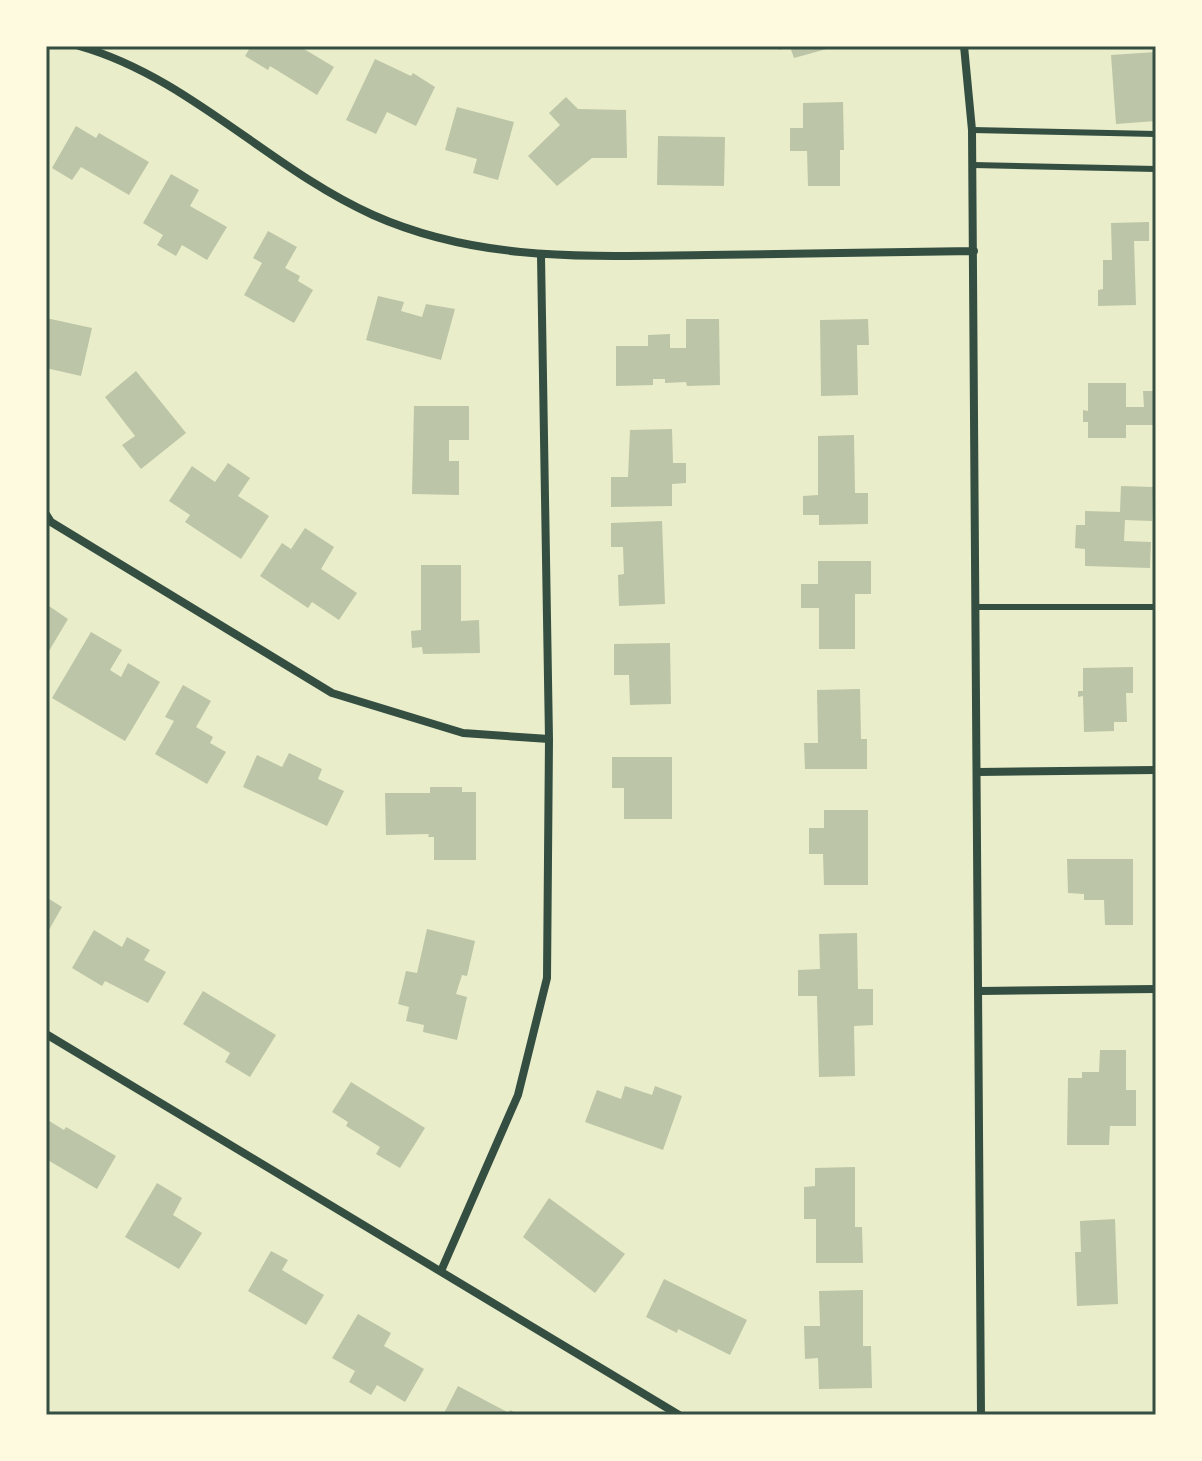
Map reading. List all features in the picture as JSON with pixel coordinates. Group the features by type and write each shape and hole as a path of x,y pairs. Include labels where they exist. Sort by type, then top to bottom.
{"street":[{"path":"79,46 131,66 175,90 315,183 370,214 429,237 454,243 541,256 974,251"},
{"path":"964,46 973,165 981,1415"},
{"path":"441,1271 518,1095 547,978 549,739 541,256"},
{"path":"46,514 51,522 332,693 463,733 549,739"},
{"path":"978,772 1156,770"},
{"path":"980,991 1156,989"},
{"path":"46,1034 679,1415"}],"lane":[{"path":"972,130 1156,134"},
{"path":"973,165 1156,169"},
{"path":"976,607 1156,607"}],"building":[{"path":"251,46 299,46 334,67 317,95 270,66 268,70 245,56"},
{"path":"778,46 834,47 794,58 790,47 779,50"},
{"path":"1156,52 1156,121 1116,124 1111,55"},
{"path":"375,59 411,76 413,73 435,87 416,126 387,112 376,134 346,120"},
{"path":"566,97 578,109 626,110 627,158 592,158 557,186 528,156 560,125 549,113"},
{"path":"843,102 844,150 840,150 840,186 808,186 807,151 790,151 790,128 803,128 803,103"},
{"path":"457,107 514,122 498,180 473,173 477,159 445,150"},
{"path":"76,126 96,138 99,133 149,162 129,195 81,167 72,180 52,168"},
{"path":"658,136 725,137 724,186 657,185"},
{"path":"171,174 199,190 190,206 227,227 207,260 182,245 176,256 157,245 163,235 143,223"},
{"path":"1149,222 1149,241 1134,241 1136,305 1098,306 1098,290 1103,289 1103,260 1112,260 1111,223"},
{"path":"268,231 297,247 285,268 300,276 298,281 313,290 294,323 244,295 262,263 253,258"},
{"path":"378,296 404,302 401,311 422,317 426,304 455,309 441,360 366,340"},
{"path":"46,318 92,328 81,376 46,368"},
{"path":"686,319 719,319 720,385 687,386 686,382 665,383 665,379 653,379 653,385 616,386 616,346 648,346 648,335 670,334 670,348 686,348"},
{"path":"868,319 869,345 857,345 858,395 821,396 820,320"},
{"path":"136,371 186,433 141,469 122,445 135,436 105,397"},
{"path":"1088,383 1126,383 1126,407 1144,407 1143,391 1156,391 1156,425 1126,425 1126,438 1088,438 1088,422 1083,422 1083,410 1088,411"},
{"path":"414,406 469,406 469,440 449,440 449,461 459,461 459,495 412,494"},
{"path":"672,429 673,463 686,463 686,483 672,484 672,506 611,507 611,477 628,477 630,430"},
{"path":"854,435 855,493 868,493 868,524 819,525 819,515 803,515 803,496 818,495 818,436"},
{"path":"228,463 250,478 238,496 269,516 241,559 185,522 190,515 169,501 192,466 215,482"},
{"path":"1121,486 1153,487 1152,521 1125,520 1124,541 1151,542 1150,568 1085,566 1085,549 1075,548 1076,525 1085,525 1085,511 1120,512"},
{"path":"662,521 665,604 619,606 618,575 624,574 623,547 611,547 611,523"},
{"path":"305,528 334,547 321,569 357,593 339,620 312,602 308,608 260,576 282,543 291,549"},
{"path":"818,561 871,561 871,594 855,594 855,649 819,649 819,608 801,608 801,584 818,584"},
{"path":"421,565 461,565 461,621 479,620 480,653 423,654 422,647 412,648 411,631 421,630"},
{"path":"46,604 68,619 46,656"},
{"path":"91,632 122,650 110,670 121,677 128,663 160,682 125,741 52,698"},
{"path":"670,643 671,704 630,705 629,675 614,675 614,644"},
{"path":"1133,667 1133,693 1126,693 1127,722 1114,722 1114,731 1084,732 1083,696 1078,697 1078,691 1083,691 1083,668"},
{"path":"183,685 211,701 196,727 213,737 210,743 226,752 207,784 155,754 174,721 165,717"},
{"path":"860,689 861,739 867,739 867,769 805,769 804,743 818,743 817,690"},
{"path":"289,753 322,769 318,779 344,791 327,826 243,787 257,755 282,767"},
{"path":"612,757 672,757 672,819 624,819 624,788 612,788"},
{"path":"430,787 462,787 462,792 476,792 476,860 434,860 434,837 428,837 429,834 386,835 385,793 430,793"},
{"path":"824,810 868,810 868,885 824,885 823,854 809,854 809,828 824,828"},
{"path":"1067,859 1133,859 1133,925 1105,925 1104,900 1084,900 1084,894 1068,893"},
{"path":"46,897 62,907 46,935"},
{"path":"427,929 475,941 467,976 462,975 456,994 467,997 457,1040 423,1032 424,1025 406,1021 409,1007 398,1004 406,971 417,973"},
{"path":"94,930 122,947 127,937 150,950 144,960 166,972 148,1003 105,981 102,986 72,968"},
{"path":"857,933 858,989 873,989 873,1025 854,1026 855,1076 819,1077 817,996 798,996 798,970 820,969 819,934"},
{"path":"203,991 276,1035 250,1077 225,1062 230,1053 183,1024"},
{"path":"1100,1050 1126,1050 1126,1090 1136,1090 1136,1126 1110,1126 1109,1145 1067,1145 1068,1078 1082,1078 1082,1072 1099,1072"},
{"path":"351,1082 425,1128 400,1168 376,1154 380,1147 346,1126 348,1122 332,1112"},
{"path":"625,1086 652,1095 655,1086 682,1096 663,1150 585,1122 597,1090 621,1099"},
{"path":"46,1119 116,1156 97,1189 46,1159"},
{"path":"855,1167 855,1227 862,1227 863,1263 816,1263 816,1219 804,1219 804,1187 815,1186 815,1168"},
{"path":"157,1183 182,1198 173,1215 202,1233 179,1269 125,1237"},
{"path":"549,1198 625,1254 595,1293 523,1237"},
{"path":"1115,1219 1118,1304 1077,1306 1075,1252 1081,1252 1080,1221"},
{"path":"271,1251 288,1260 282,1270 324,1295 306,1325 248,1291"},
{"path":"664,1279 747,1320 730,1355 646,1317"},
{"path":"863,1290 863,1346 871,1346 872,1388 819,1389 818,1358 805,1359 804,1326 820,1326 819,1291"},
{"path":"358,1314 391,1333 384,1346 424,1369 405,1402 377,1385 371,1395 349,1382 355,1371 332,1358"},
{"path":"458,1386 509,1413 510,1410 520,1415 443,1415"}]}
